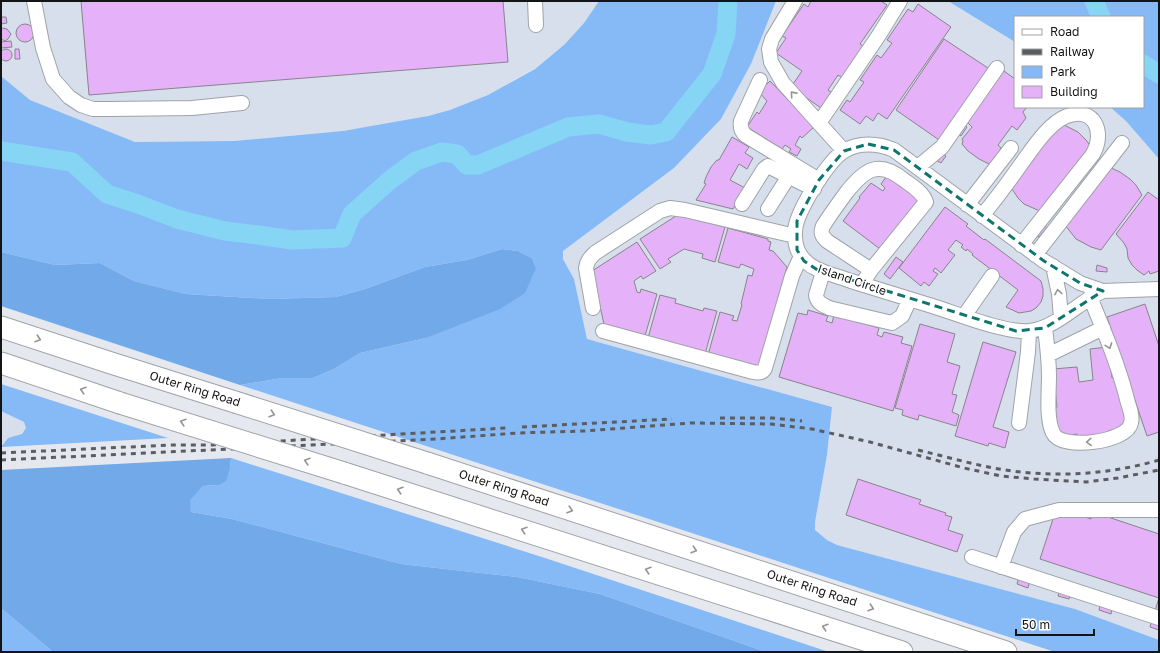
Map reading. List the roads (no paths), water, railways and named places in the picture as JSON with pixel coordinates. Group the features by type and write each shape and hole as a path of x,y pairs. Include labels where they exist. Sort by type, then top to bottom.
{"highway":[{"name":"Outer Ring Road","path":"1,327 427,463 1006,652"},
{"path":"1,363 120,403 344,473 902,652"}],"street":[{"path":"34,1 43,48 53,79 69,97 81,105 93,109 192,108 242,103"},
{"path":"535,1 536,25"},
{"path":"795,1 772,39 769,49 770,62 782,83 844,151"},
{"path":"819,123 879,35 900,1"},
{"path":"918,167 942,147 997,68"},
{"path":"760,80 741,121 740,126 742,133 816,184"},
{"path":"982,216 1043,136 1055,123 1067,116 1080,114 1093,120 1099,138 1093,154 1021,245"},
{"path":"1035,255 1122,143"},
{"path":"603,331 711,362 753,372 760,372 764,370 792,276 801,256 797,250 795,236 797,221 816,184 836,157 855,146 868,144 886,146 894,150 1035,255 1096,294 1158,292"},
{"path":"967,205 1011,148"},
{"path":"742,204 767,166 789,176 816,184"},
{"path":"862,284 926,202 923,196 897,174 888,170 880,169 869,170 854,182 821,230 827,241 872,270"},
{"path":"768,209 789,176"},
{"path":"593,308 586,268 590,258 595,253 653,215 665,209 670,208 685,210 795,236"},
{"name":"Island Circle","path":"801,256 808,264 823,272 1016,331 1029,331 1044,328 1096,294"},
{"path":"1053,266 1059,294 1061,318"},
{"path":"823,272 816,295 820,303 829,308 892,323 902,316 910,299"},
{"path":"964,316 992,276"},
{"path":"1044,328 1048,355 1050,415 1053,433 1057,438 1075,443 1097,442 1123,433 1130,428 1132,418 1125,390 1103,328 1096,294"},
{"path":"1048,355 1103,328"},
{"path":"1019,423 1028,352 1029,331"},
{"path":"1001,567 1014,532 1025,520 1059,510 1159,510"},
{"path":"972,557 1159,618"}],"waterway":[{"path":"1,151 72,162 107,194 177,219 225,231 292,240 342,238 352,214 390,180 416,161 442,152 457,154 467,165 478,165 568,127 599,124 627,132 651,135 666,132 712,74 726,34 728,1"},
{"path":"1094,1 1101,16"},
{"path":"1144,65 1159,74"}],"railway":[{"path":"720,418 773,418 802,421"},
{"path":"522,427 672,419"},
{"path":"1,460 437,439 517,433 584,431 691,423 771,424 812,429 870,442 964,468 1001,476 1086,482 1118,478 1159,470"},
{"path":"1,453 171,445 211,445 506,428"},
{"path":"918,450 993,468 1055,474 1097,472 1159,460"}]}
